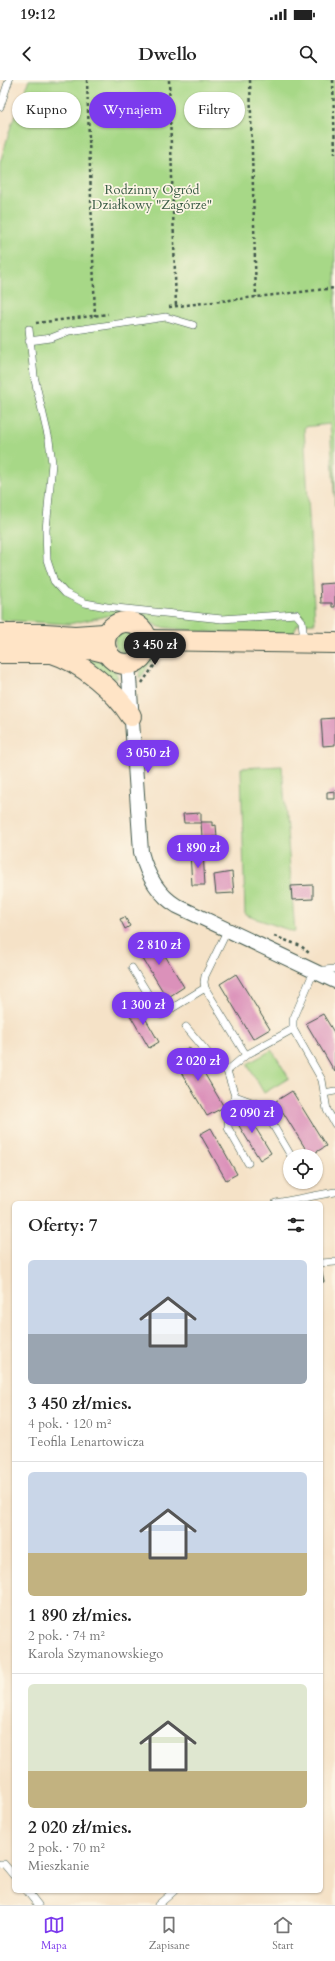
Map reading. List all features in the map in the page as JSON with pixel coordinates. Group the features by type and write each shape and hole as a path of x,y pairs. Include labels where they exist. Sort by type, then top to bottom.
{"street":[{"path":"0,634 75,636 96,635 108,632 120,622 131,622 142,629 147,640 146,648 140,658 128,663 114,660 108,653 105,644 108,632"},
{"path":"147,640 335,643"},
{"path":"0,653 52,653 92,649 108,653"},
{"path":"52,653 78,665 116,697 131,716"},
{"path":"128,663 139,835 141,852 148,875 154,885 169,901 227,931 335,981"}],"lane":[{"path":"0,107 9,80"},
{"path":"29,341 50,338 69,331 166,317 192,325"},
{"path":"29,329 29,341 34,376 49,440 52,463 46,530 47,560 54,581 65,593 85,603 107,607 222,619 296,614 302,621 304,643"},
{"path":"227,931 205,976 204,982 205,988 246,1055"},
{"path":"132,968 161,1015 205,988"},
{"path":"335,969 314,971 293,1020 293,1029 322,1080 327,1110 335,1124"},
{"path":"186,1027 213,1059 227,1071 235,1096 229,1114 228,1128 248,1163"},
{"path":"227,1071 246,1055 293,1029"},
{"path":"324,1093 335,1091"},
{"path":"235,1096 257,1104 263,1108 287,1149"},
{"path":"287,1201 335,1192"},
{"path":"323,1263 335,1262"},
{"path":"0,1864 4,1864 12,1874"},
{"path":"29,1893 38,1905"},
{"path":"158,1905 172,1893"}],"path":[{"path":"87,80 95,316"},
{"path":"169,80 176,306"},
{"path":"250,80 256,297"},
{"path":"333,80 335,154"},
{"path":"168,307 335,288"},
{"path":"29,329 28,324 110,314"},
{"path":"139,683 144,682 159,658 164,655"},
{"path":"272,935 301,946 314,956"}],"green space":[{"name":"Rodzinny Ogród Działkowy \"Zagórze\"","path":"29,80 335,80 335,506 330,424 304,427 315,623 298,624 293,634 205,632 159,627 138,615 121,613 69,624 0,620 0,163 12,123 12,128 81,128 81,92 24,92"},
{"path":"126,631 134,634 137,642 134,650 126,653 118,650 115,642 118,634"},
{"path":"157,652 142,676 139,678 140,669 146,659"},
{"path":"75,654 95,658 107,663 112,667 118,678 104,680"},
{"path":"282,766 295,932 245,915 241,768"},
{"path":"272,1050 289,1078 264,1093 247,1064"}],"building":[{"path":"335,583 335,607 332,607 332,603 321,603 320,584"},
{"path":"335,718 335,745 323,746 321,719"},
{"path":"335,791 335,799 327,799 327,792"},
{"path":"201,813 201,823 184,823 183,814"},
{"path":"201,822 212,822 212,826 216,825 217,837 213,837 213,843 207,843 207,852 203,852"},
{"path":"203,852 205,885 192,885 190,853"},
{"path":"232,872 234,893 216,894 214,875"},
{"path":"313,885 313,899 292,900 291,886"},
{"path":"125,917 130,926 125,929 120,919"},
{"path":"152,934 184,987 167,998 135,946"},
{"path":"236,974 270,1029 253,1039 220,984"},
{"path":"137,1004 159,1042 149,1048 127,1010"},
{"path":"323,1014 335,1034 335,1072 306,1023"},
{"path":"189,1047 224,1107 207,1116 172,1057"},
{"path":"292,1091 326,1146 321,1149 306,1149 276,1101"},
{"path":"244,1109 271,1153 260,1160 233,1116"},
{"path":"211,1128 237,1174 226,1180 200,1134"}]}
